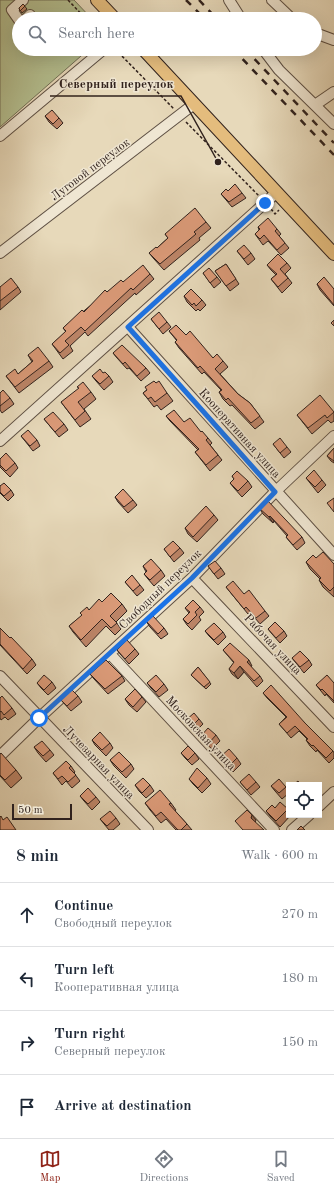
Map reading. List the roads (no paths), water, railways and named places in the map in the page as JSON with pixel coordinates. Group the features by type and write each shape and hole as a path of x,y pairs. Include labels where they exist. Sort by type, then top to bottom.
{"main road":[{"path":"97,0 108,12"},
{"path":"149,56 334,254"}],"street":[{"path":"13,12 12,10 23,0"},
{"path":"229,0 237,12"},
{"path":"272,0 285,12"},
{"path":"322,36 334,40"},
{"path":"0,136 96,56"},
{"path":"269,56 280,70 334,124"},
{"path":"315,105 334,92"},
{"name":"Луговой переулок","path":"0,253 194,104"},
{"path":"0,441 276,193"},
{"name":"Кооперативная улица","path":"128,327 275,492 334,555"},
{"name":"Свободный переулок","path":"0,756 39,718 192,578 275,492 334,436"},
{"name":"Рабочая улица","path":"192,578 334,727"},
{"name":"Московская улица","path":"110,654 274,830"},
{"name":"Лучезарная улица","path":"0,676 148,830"},
{"path":"322,803 334,792"},
{"path":"292,830 306,818"}],"railway":[{"path":"186,0 198,12"},
{"path":"199,0 210,12"},
{"path":"240,56 334,155"},
{"path":"252,56 334,143"}],"place":[{"name":"Северный переулок","path":"218,162"}]}
